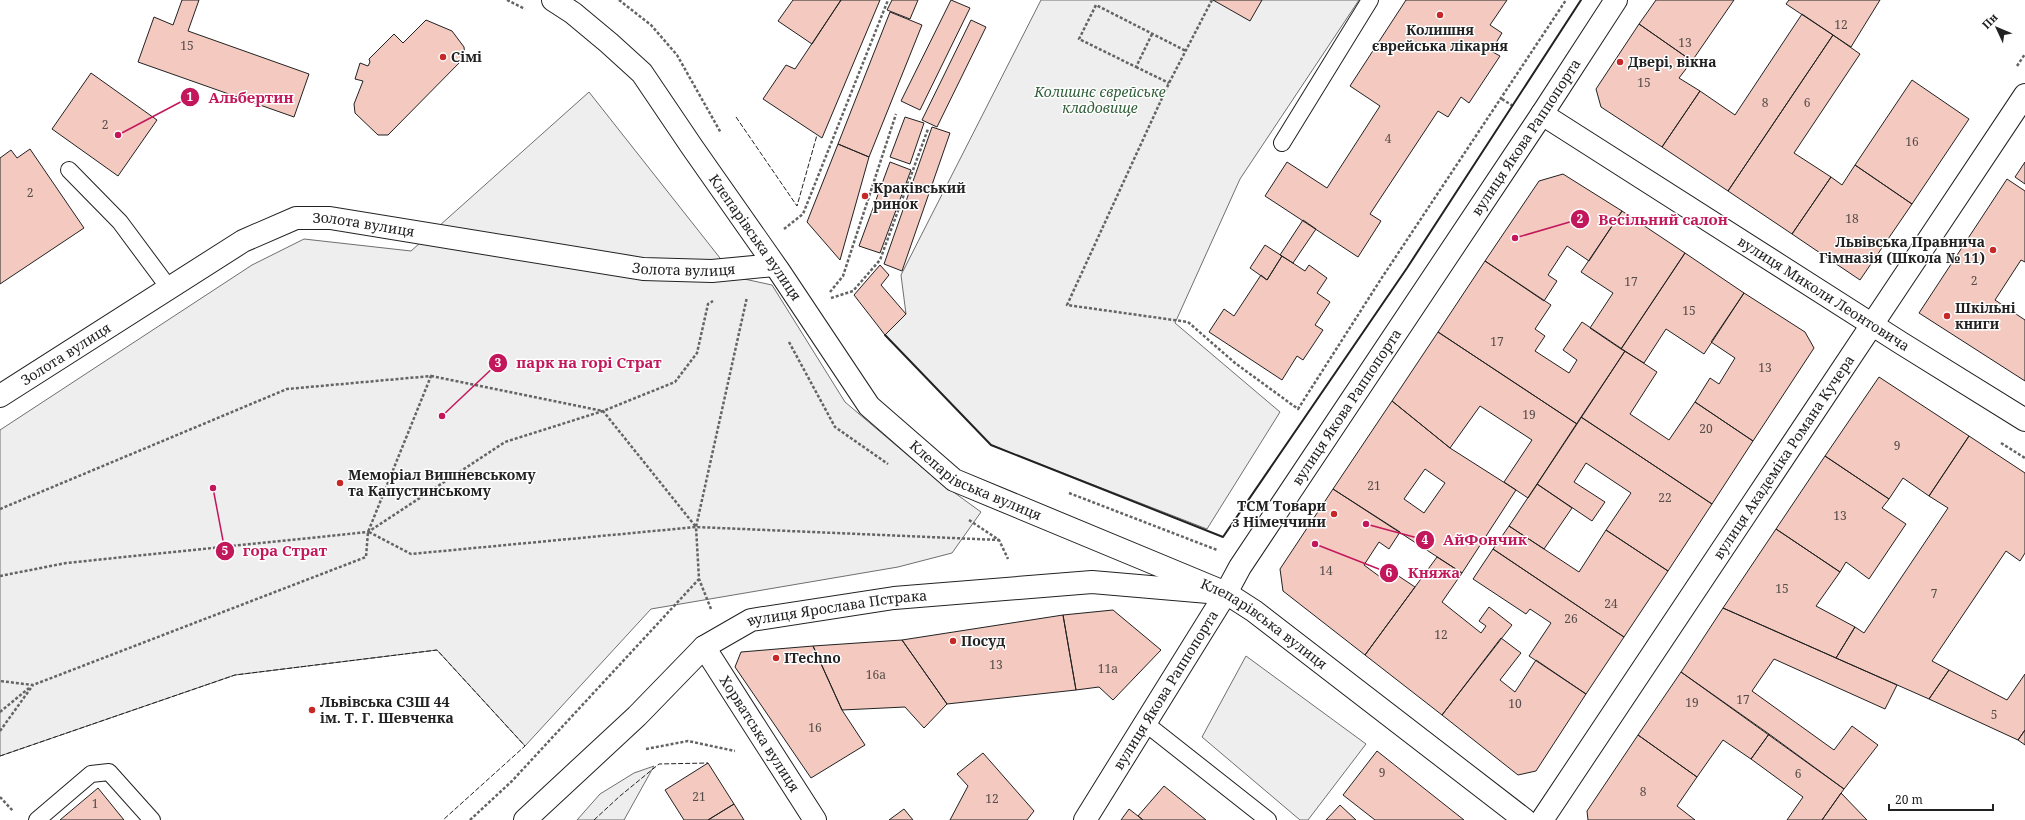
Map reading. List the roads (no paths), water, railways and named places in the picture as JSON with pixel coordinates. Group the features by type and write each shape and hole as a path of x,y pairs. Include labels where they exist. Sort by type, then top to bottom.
{"street":[{"name":"Клепарівська вулиця","path":"553,0 573,13 609,42 642,73 869,406 954,480 1226,593 1254,611 1525,820"},
{"name":"вулиця Якова Раппопорта","path":"1085,820 1226,593 1240,567 1542,114 1616,0"},
{"name":"вулиця Академіка Романа Кучера","path":"1542,820 2025,95"},
{"name":"вулиця Миколи Леонтовича","path":"1542,114 1872,325 2025,420"},
{"name":"Золота вулиця","path":"0,396 243,241 296,218 330,218 643,269 712,271 774,265"},
{"name":"вулиця Ярослава Пстрака","path":"525,820 636,716 704,647 751,620 894,598 1092,582 1226,593"},
{"name":"Хорватська вулиця","path":"704,647 815,820"}],"lane":[{"path":"1282,143 1370,0"},
{"path":"69,170 120,222 169,288"},
{"path":"1145,723 1268,820"},
{"path":"37,820 91,774 109,772 152,820"}],"place":[{"name":"Колишня єврейська лікарня","path":"1440,15"},
{"name":"Сімі","path":"443,57"},
{"name":"Двері, вікна","path":"1620,62"},
{"name":"Альбертин","path":"118,135"},
{"name":"Краківський ринок","path":"865,196"},
{"name":"Весільний салон","path":"1515,238"},
{"name":"Львівська Правнича Гімназія (Школа № 11)","path":"1993,250"},
{"name":"Шкільні книги","path":"1947,316"},
{"name":"парк на горі Страт","path":"442,416"},
{"name":"Меморіал Вишневському та Капустинському","path":"340,483"},
{"name":"гора Страт","path":"213,488"},
{"name":"ТСМ Товари з Німеччини","path":"1334,514"},
{"name":"АйФончик","path":"1366,524"},
{"name":"Княжа","path":"1315,544"},
{"name":"Посуд","path":"953,641"},
{"name":"ITechno","path":"776,658"},
{"name":"Львівська СЗШ 44 ім. Т. Г. Шевченка","path":"312,710"}],"park label":[{"name":"Колишнє єврейське кладовище","path":"1100,100"}]}
